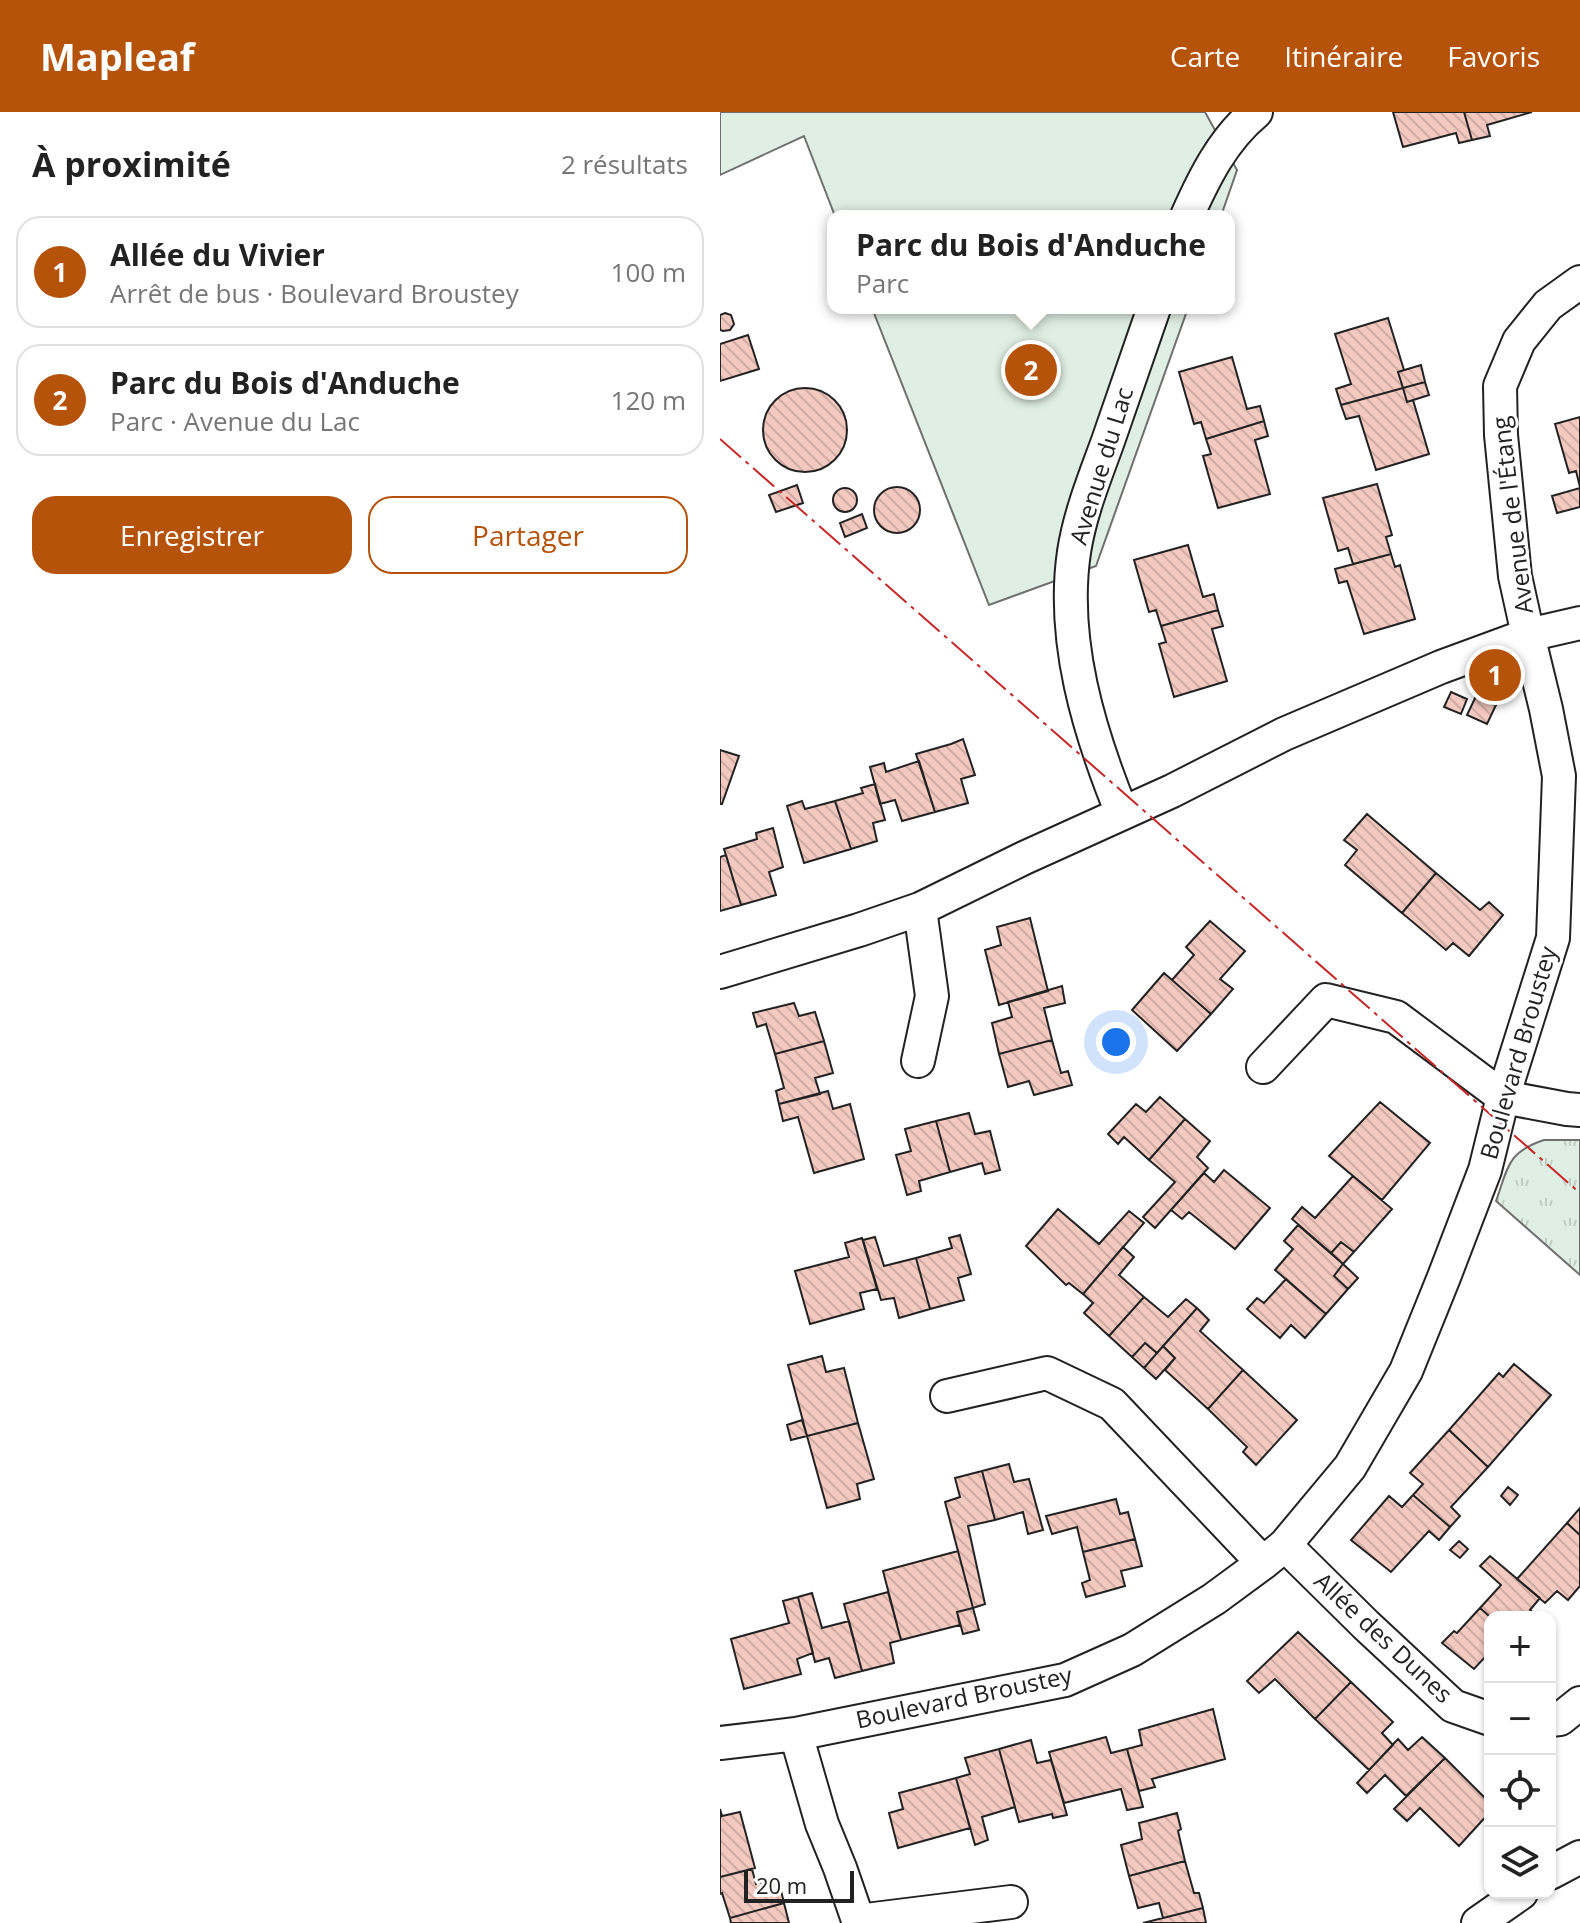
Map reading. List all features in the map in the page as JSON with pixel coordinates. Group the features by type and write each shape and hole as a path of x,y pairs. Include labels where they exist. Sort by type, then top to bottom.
{"street":[{"path":"1190,210 1217,156 1243,122 1256,112"},
{"name":"Avenue de l'Étang","path":"1528,635 1515,576 1501,435 1500,386 1519,341 1548,305 1580,282"},
{"name":"Avenue du Lac","path":"1122,813 1086,707 1073,638 1074,551 1086,501 1152,314"},
{"path":"720,972 920,909 1172,791 1284,734 1441,667 1528,635 1580,623"},
{"name":"Boulevard Broustey","path":"720,1743 796,1734 1065,1680 1132,1650 1214,1599 1274,1554 1350,1467 1406,1371 1485,1170 1503,1097 1553,938 1559,776 1528,635"},
{"path":"918,1061 932,996 920,909"},
{"path":"1263,1067 1326,1000 1396,1017 1503,1097 1580,1110"},
{"name":"Allée des Dunes","path":"947,1396 1047,1373 1112,1404 1274,1554 1366,1625 1453,1706 1484,1717"},
{"path":"1556,1719 1580,1703"},
{"path":"796,1734 822,1824 858,1922 1011,1902"},
{"path":"1556,1870 1580,1857"},
{"path":"1478,1923 1512,1899"}],"green space":[{"path":"720,112 1205,112 1237,170 1223,210 833,210 804,136 720,175"},
{"path":"874,314 1186,314 1096,566 989,605"},
{"path":"1544,1140 1580,1140 1580,1275 1496,1201 1507,1170 1516,1156"}],"building":[{"path":"1393,112 1464,112 1472,140 1459,143 1456,133 1403,147"},
{"path":"1464,112 1532,112 1487,125 1490,136 1472,140"},
{"path":"720,315 731,315 734,324 730,330 723,331 720,330"},
{"path":"1388,318 1404,370 1398,372 1403,388 1341,405 1336,389 1351,384 1335,334"},
{"path":"748,335 759,369 720,381 720,344"},
{"path":"1232,357 1247,409 1260,406 1264,421 1206,439 1201,422 1194,424 1179,372"},
{"path":"1421,365 1425,382 1403,388 1398,372"},
{"path":"1425,382 1429,395 1407,402 1403,388"},
{"path":"805,388 821,391 835,400 844,414 847,430 844,446 835,460 821,469 805,472 789,469 775,460 766,446 763,430 766,414 775,400 789,391"},
{"path":"1403,388 1407,402 1413,400 1429,454 1376,470 1359,416 1346,419 1341,405"},
{"path":"1580,417 1580,487 1576,471 1569,473 1555,424"},
{"path":"1264,421 1268,436 1255,440 1270,494 1218,508 1203,456 1211,454 1206,439"},
{"path":"1377,484 1392,535 1386,537 1391,554 1353,564 1348,548 1338,551 1323,498"},
{"path":"797,485 803,503 776,512 769,495"},
{"path":"897,487 906,488 913,494 919,501 919,519 913,526 906,532 897,533 888,532 881,526 875,519 874,510 875,501 881,494 888,488"},
{"path":"845,488 854,491 857,500 854,509 845,512 836,509 833,500 836,491"},
{"path":"1580,488 1580,507 1557,513 1552,496"},
{"path":"862,514 867,528 845,537 840,523"},
{"path":"1188,545 1203,597 1214,594 1218,610 1161,626 1156,610 1149,612 1134,560"},
{"path":"1391,554 1395,567 1400,565 1415,619 1364,634 1347,581 1339,583 1335,569"},
{"path":"1218,610 1223,626 1212,629 1227,681 1174,697 1159,644 1166,642 1161,626"},
{"path":"1451,692 1467,699 1461,714 1444,707"},
{"path":"1476,696 1496,705 1487,724 1467,715"},
{"path":"963,739 975,775 961,779 968,803 935,812 916,754"},
{"path":"720,750 739,756 722,804 720,804"},
{"path":"919,761 935,812 902,821 895,800 880,804 870,767 884,763 886,772"},
{"path":"875,784 885,820 873,823 877,841 851,849 835,801 863,793 861,788"},
{"path":"802,801 805,809 835,801 851,849 804,863 787,806"},
{"path":"1367,814 1436,873 1402,913 1345,865 1357,850 1344,840"},
{"path":"773,828 783,867 769,872 776,895 741,905 724,849 757,839 756,833"},
{"path":"726,855 741,905 720,911 720,857"},
{"path":"1436,873 1480,910 1489,902 1503,915 1469,956 1453,943 1446,950 1402,913"},
{"path":"1030,918 1048,991 999,1005 985,950 1001,945 997,927"},
{"path":"1210,921 1245,951 1220,979 1233,989 1211,1014 1172,980 1194,955 1186,947"},
{"path":"1164,973 1211,1014 1177,1051 1132,1010"},
{"path":"1062,986 1065,1003 1044,1008 1052,1040 999,1054 992,1023 1012,1017 1008,1002"},
{"path":"794,1003 799,1016 815,1012 824,1041 775,1054 766,1024 757,1027 753,1013"},
{"path":"1052,1040 1061,1073 1068,1071 1072,1085 1034,1095 1029,1081 1008,1087 999,1054"},
{"path":"824,1041 833,1073 815,1078 820,1094 779,1104 776,1091 784,1088 775,1054"},
{"path":"828,1091 833,1109 850,1104 864,1159 814,1173 798,1117 783,1121 779,1104"},
{"path":"1160,1097 1185,1119 1149,1160 1124,1137 1118,1144 1108,1134 1136,1104 1146,1112"},
{"path":"1380,1102 1430,1143 1382,1200 1329,1156"},
{"path":"969,1113 975,1134 990,1131 1000,1170 985,1174 982,1163 950,1172 936,1121"},
{"path":"1185,1119 1210,1141 1197,1157 1208,1168 1155,1228 1143,1217 1175,1182 1149,1160"},
{"path":"936,1121 950,1172 919,1181 921,1191 907,1195 896,1155 911,1151 905,1129"},
{"path":"1224,1170 1270,1208 1235,1249 1189,1212 1182,1219 1171,1210 1204,1173 1214,1182"},
{"path":"1353,1176 1392,1209 1354,1252 1341,1242 1331,1253 1292,1219 1302,1207 1315,1218"},
{"path":"1058,1209 1099,1244 1129,1211 1144,1223 1083,1294 1069,1283 1066,1285 1026,1246"},
{"path":"1298,1225 1343,1264 1334,1276 1348,1289 1326,1314 1275,1270 1293,1249 1284,1241"},
{"path":"960,1235 971,1274 958,1278 964,1300 930,1309 916,1258 952,1248 949,1238"},
{"path":"875,1237 884,1266 916,1258 930,1309 899,1318 894,1298 881,1300 863,1240"},
{"path":"862,1238 877,1289 860,1293 864,1309 810,1324 795,1271 849,1257 845,1243"},
{"path":"1341,1242 1354,1252 1343,1264 1331,1253"},
{"path":"1123,1247 1134,1257 1119,1275 1144,1297 1109,1336 1084,1313 1093,1303 1083,1294"},
{"path":"1343,1264 1358,1278 1348,1289 1334,1276"},
{"path":"1286,1279 1326,1314 1305,1338 1291,1325 1280,1338 1247,1309 1257,1298 1264,1303"},
{"path":"1144,1297 1168,1317 1186,1299 1197,1308 1157,1353 1145,1343 1132,1357 1109,1336"},
{"path":"1197,1308 1209,1320 1200,1331 1243,1370 1208,1409 1165,1370 1175,1358 1163,1346"},
{"path":"1145,1343 1157,1353 1144,1368 1132,1357"},
{"path":"1163,1346 1175,1358 1156,1379 1144,1368"},
{"path":"822,1356 826,1372 844,1368 858,1423 807,1436 788,1365"},
{"path":"1514,1364 1551,1395 1488,1467 1449,1430 1499,1373 1503,1377"},
{"path":"1243,1370 1297,1420 1256,1465 1243,1452 1247,1447 1208,1409"},
{"path":"802,1420 807,1436 791,1440 787,1425"},
{"path":"858,1423 874,1479 857,1484 860,1499 827,1508 807,1436"},
{"path":"1449,1430 1488,1467 1451,1507 1460,1516 1450,1527 1413,1495 1423,1484 1410,1473"},
{"path":"1009,1464 1014,1482 1029,1479 1043,1530 1028,1534 1023,1512 995,1520 982,1471"},
{"path":"982,1471 995,1520 968,1526 985,1604 973,1608 945,1502 960,1497 955,1478"},
{"path":"1508,1487 1518,1495 1510,1505 1501,1496"},
{"path":"1413,1495 1450,1527 1439,1540 1429,1531 1391,1572 1351,1540 1389,1496 1402,1507"},
{"path":"1116,1499 1120,1514 1128,1512 1135,1539 1083,1552 1077,1527 1052,1534 1046,1516"},
{"path":"1580,1508 1580,1535 1567,1523"},
{"path":"1567,1523 1580,1535 1580,1586 1568,1600 1557,1591 1545,1603 1517,1579"},
{"path":"1135,1539 1142,1566 1121,1571 1125,1586 1086,1597 1082,1583 1090,1580 1083,1552"},
{"path":"1459,1541 1468,1549 1460,1558 1450,1550"},
{"path":"958,1551 973,1608 957,1612 960,1625 901,1640 883,1571"},
{"path":"1490,1556 1540,1598 1531,1611 1484,1612 1480,1608 1501,1585 1480,1566"},
{"path":"888,1592 901,1640 890,1643 894,1663 862,1671 844,1604"},
{"path":"812,1593 822,1628 849,1621 862,1671 835,1678 829,1658 815,1662 798,1597"},
{"path":"798,1597 813,1653 797,1659 801,1674 744,1689 731,1639 789,1623 783,1601"},
{"path":"973,1608 979,1630 963,1634 957,1612"},
{"path":"1480,1608 1484,1612 1484,1658 1474,1669 1442,1643 1454,1631 1457,1633"},
{"path":"1298,1632 1351,1682 1315,1719 1275,1679 1259,1693 1247,1681"},
{"path":"1351,1682 1393,1722 1382,1733 1393,1745 1369,1770 1315,1719"},
{"path":"1213,1709 1225,1759 1152,1779 1155,1787 1139,1791 1127,1749 1142,1745 1139,1730"},
{"path":"1106,1737 1111,1753 1127,1749 1143,1807 1127,1810 1121,1789 1064,1803 1049,1752"},
{"path":"1422,1737 1445,1758 1406,1796 1385,1775 1367,1793 1357,1783 1398,1739 1408,1750"},
{"path":"1031,1740 1037,1763 1051,1760 1067,1815 1053,1818 1052,1814 1019,1822 999,1749"},
{"path":"999,1749 1015,1807 982,1817 988,1840 975,1845 956,1778 970,1774 965,1758"},
{"path":"1445,1758 1484,1797 1484,1819 1459,1846 1420,1808 1407,1821 1394,1809"},
{"path":"956,1778 970,1828 898,1848 889,1813 903,1809 899,1793"},
{"path":"720,1809 722,1816 740,1812 755,1868 720,1877"},
{"path":"1177,1813 1185,1861 1129,1876 1121,1845 1142,1839 1139,1823"},
{"path":"1185,1861 1194,1893 1199,1893 1203,1908 1163,1918 1159,1903 1138,1908 1129,1876"},
{"path":"752,1869 756,1884 778,1878 784,1903 730,1918 720,1894 720,1877"},
{"path":"784,1903 789,1923 731,1923 730,1918"},
{"path":"1203,1908 1206,1923 1143,1923"}],"power":[{"path":"720,439 1580,1193"}],"place":[{"name":"Parc du Bois d'Anduche","path":"1031,370"},
{"name":"Allée du Vivier","path":"1495,675"}]}
